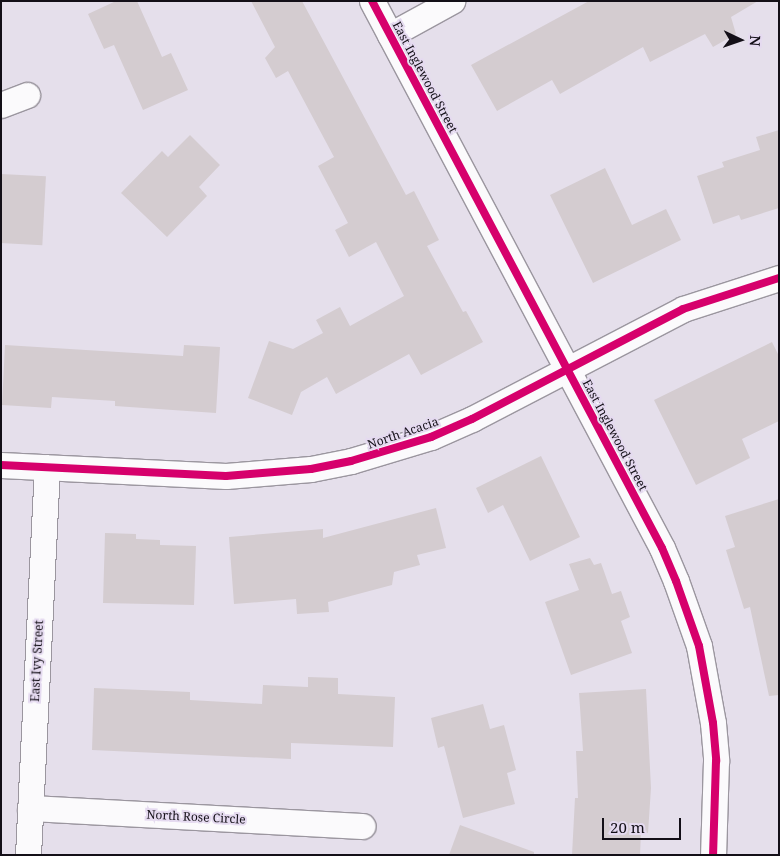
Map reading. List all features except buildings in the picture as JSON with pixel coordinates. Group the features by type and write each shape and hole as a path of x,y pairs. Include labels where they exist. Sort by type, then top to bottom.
{"street":[{"name":"East Inglewood Street","path":"372,1 662,548 689,614 708,684 713,723 716,761 712,855"},
{"path":"390,35 452,1"},
{"path":"1,105 27,96"},
{"name":"North Acacia","path":"1,465 226,476 311,469 390,451 431,437 683,309 779,278"},
{"name":"East Ivy Street","path":"28,855 47,467"},
{"name":"North Rose Circle","path":"30,808 363,826"}],"cycle path":[{"path":"372,1 662,548 676,581 699,646 713,723 716,761 713,855"},
{"path":"1,465 226,476 311,469 351,461 431,437 472,419 683,309 779,278"}]}
